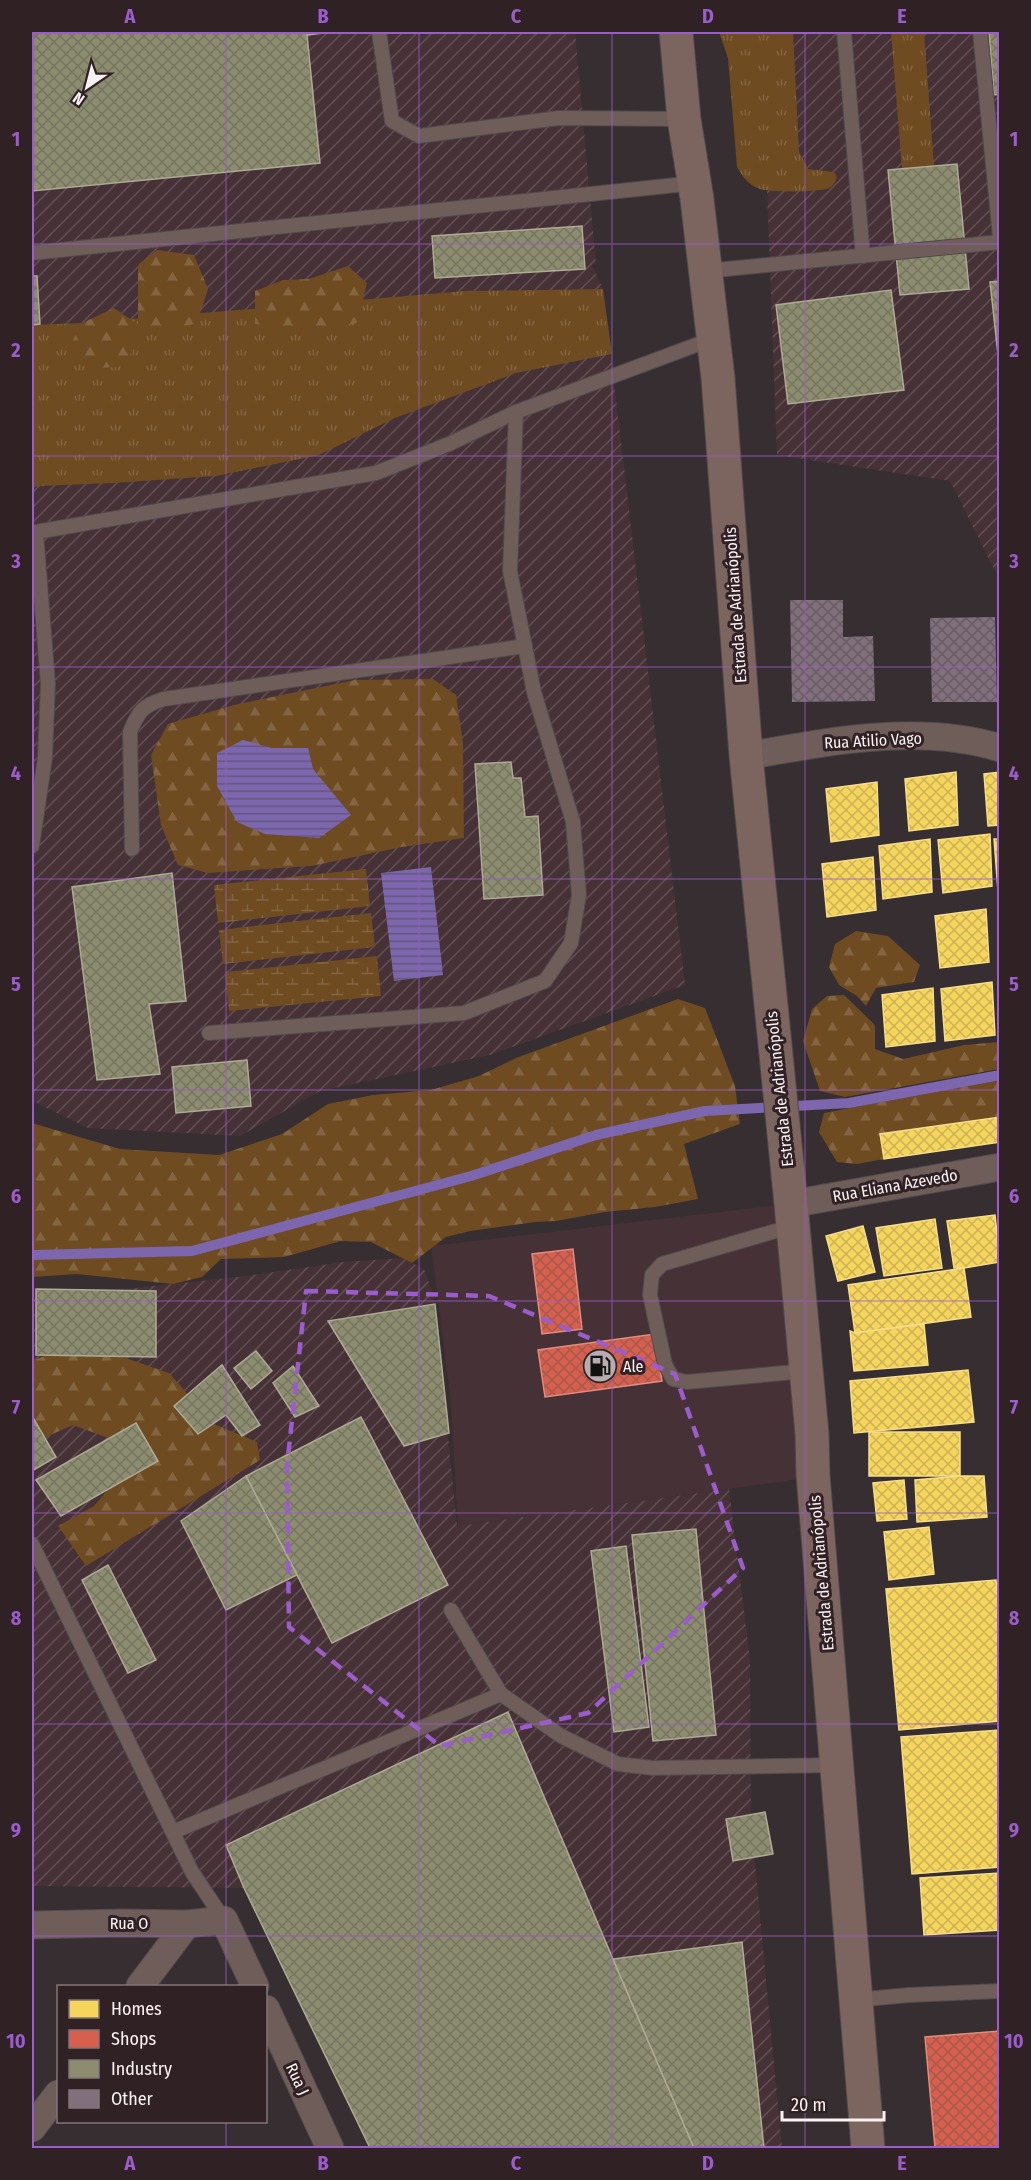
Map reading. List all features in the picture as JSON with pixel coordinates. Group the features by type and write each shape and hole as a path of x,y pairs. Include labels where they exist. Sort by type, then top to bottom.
{"main road":[{"name":"Estrada de Adrianópolis","path":"676,32 684,119 695,183 720,405 746,756 806,1371 868,2148"}],"street":[{"name":"Rua Atilio Vago","path":"746,756 834,740 914,736 984,744 999,748"},
{"name":"Rua Eliana Azevedo","path":"792,1215 999,1167"},
{"path":"141,1985 187,1924 224,1920 255,1985"},
{"name":"Rua O","path":"32,1925 187,1924"},
{"name":"Rua J","path":"267,2011 330,2148"},
{"path":"32,2128 57,2095"}],"lane":[{"path":"379,32 392,121 419,136 559,118 684,119"},
{"path":"843,32 863,256"},
{"path":"980,32 999,237"},
{"path":"32,253 695,183"},
{"path":"705,271 999,242"},
{"path":"32,846 45,758 48,684 34,532 376,473 450,444 516,412 712,339"},
{"path":"209,1033 464,1013 545,981 571,943 579,895 573,822 534,692 510,571 516,412"},
{"path":"132,849 130,732 136,717 148,703 525,646"},
{"path":"792,1215 662,1264 652,1275 650,1295 665,1364 673,1379 687,1382 806,1371"},
{"path":"32,1544 192,1872 224,1920"},
{"path":"451,1610 501,1694 561,1736 618,1764 653,1768 836,1765"},
{"path":"174,1832 501,1694"},
{"path":"855,2000 999,1991"}],"highlighted area":[{"path":"306,1291 489,1296 675,1374 743,1568 588,1713 440,1746 289,1627 287,1466"}],"shaded area":[{"path":"32,32 575,32 596,264 592,265 603,289 685,985 490,1055 320,1091 240,1136 88,1128 32,1101"},
{"path":"761,32 999,32 999,579 950,481 777,455"},
{"path":"243,740 272,748 308,748 313,769 351,815 319,838 265,834 237,822 217,786 217,753"},
{"path":"431,867 443,975 394,981 381,873"},
{"path":"788,1204 807,1478 458,1526 450,1393 431,1246"},
{"path":"402,1258 424,1269 434,1297 457,1526 729,1489 750,1660 751,1821 782,2148 370,2148 244,1888 32,1886 32,1288 90,1293 246,1276 343,1262"}],"green space":[{"path":"719,32 793,32 799,152 808,169 834,172 837,177 831,187 806,191 766,190 752,185 744,177 737,167 728,58"},
{"path":"891,32 924,32 934,166 902,169"},
{"path":"157,250 194,255 208,289 197,323 167,332 138,325 127,366 99,368 71,344 82,323 114,308 138,324 138,265"},
{"path":"348,266 367,283 357,323 319,328 255,324 255,291 283,280 309,279"},
{"path":"603,289 612,354 516,373 395,418 319,455 216,476 32,488 32,325 82,323 465,291"},
{"path":"433,679 456,695 463,743 464,838 402,847 311,866 208,873 178,865 161,825 151,755 168,724 234,705 355,680"},
{"path":"366,869 370,906 218,923 214,885"},
{"path":"371,913 375,947 223,964 219,930"},
{"path":"856,931 888,936 920,965 914,982 876,988 866,1006 857,996 839,985 829,967 835,944"},
{"path":"377,956 381,996 229,1011 225,972"},
{"path":"844,995 875,1025 875,1049 903,1059 964,1045 999,1042 999,1069 845,1097 820,1091 803,1041 812,1009 827,996"},
{"path":"678,999 705,1008 735,1086 740,1124 684,1144 698,1199 556,1221 470,1231 446,1237 412,1263 371,1242 341,1241 284,1257 221,1259 202,1277 173,1284 77,1274 32,1277 32,1123 120,1149 219,1155 282,1134 328,1104 373,1095 431,1090 479,1076 516,1058"},
{"path":"999,1079 999,1117 880,1134 884,1159 857,1164 837,1162 819,1132 824,1113"},
{"path":"79,1342 169,1373 214,1424 257,1442 260,1460 86,1566 58,1526 94,1506 141,1450 73,1425 32,1443 32,1361"}],"building: Homes":[{"path":"956,772 958,825 909,831 905,779"},
{"path":"1000,772 1000,825 988,826 984,774"},
{"path":"877,782 879,835 831,842 826,789"},
{"path":"990,834 992,886 943,893 938,840"},
{"path":"930,839 932,892 883,899 879,846"},
{"path":"994,839 1000,839 998,891"},
{"path":"873,857 876,910 827,917 822,864"},
{"path":"986,909 989,962 940,968 935,916"},
{"path":"992,982 995,1035 945,1041 941,989"},
{"path":"933,988 935,1041 886,1047 882,995"},
{"path":"1000,1117 1000,1142 884,1159 880,1134"},
{"path":"995,1215 1000,1262 954,1268 947,1221"},
{"path":"935,1219 942,1268 884,1276 876,1228"},
{"path":"863,1226 875,1272 838,1281 826,1236"},
{"path":"964,1268 971,1317 855,1333 848,1285"},
{"path":"924,1324 928,1365 854,1371 850,1331 855,1333"},
{"path":"968,1370 974,1422 854,1433 850,1381"},
{"path":"869,1432 960,1432 960,1476 869,1476"},
{"path":"984,1476 987,1517 917,1522 915,1480"},
{"path":"904,1480 907,1519 877,1521 873,1483"},
{"path":"929,1527 934,1574 889,1580 884,1532"},
{"path":"996,1580 1000,1620 1000,1721 899,1730 886,1589"},
{"path":"1000,1730 1000,1867 912,1874 901,1737"},
{"path":"1000,1873 1000,1930 924,1935 920,1878"}],"building: Shops":[{"name":"Ale","path":"573,1249 582,1329 542,1334 532,1254"},
{"name":"Ale","path":"655,1334 662,1381 545,1397 538,1350"},
{"path":"1000,2031 1000,2148 935,2148 925,2037"}],"building: Industry":[{"path":"32,32 332,32 307,35 320,163 32,191"},
{"path":"989,32 1000,32 1000,94 994,95"},
{"path":"957,164 969,289 900,295 888,170"},
{"path":"582,226 585,269 435,278 432,236"},
{"path":"32,276 37,276 40,324 32,325"},
{"path":"1000,281 1000,373 990,282"},
{"path":"891,290 904,390 788,404 776,305"},
{"path":"511,762 513,778 521,778 525,817 538,816 543,895 484,899 475,764"},
{"path":"172,873 186,1001 149,1004 160,1074 97,1080 72,887"},
{"path":"247,1060 251,1106 176,1113 172,1067"},
{"path":"36,1289 156,1291 156,1357 36,1355"},
{"path":"435,1304 449,1433 404,1446 328,1321"},
{"path":"256,1351 272,1371 251,1389 234,1368"},
{"path":"222,1365 260,1425 242,1436 226,1415 198,1434 174,1406"},
{"path":"293,1366 319,1406 295,1417 273,1383"},
{"path":"32,1416 56,1457 32,1471"},
{"path":"361,1417 448,1585 332,1643 246,1476"},
{"path":"136,1423 158,1461 61,1516 36,1480"},
{"path":"246,1476 297,1575 226,1610 181,1521"},
{"path":"696,1529 716,1735 653,1741 632,1535"},
{"path":"626,1546 649,1727 614,1732 591,1551"},
{"path":"108,1565 156,1660 128,1673 82,1580"},
{"path":"508,1712 694,2148 370,2148 244,1888 226,1845"},
{"path":"765,1812 773,1854 733,1861 726,1819"},
{"path":"742,1942 764,2148 694,2148 613,1959"}],"building: Other":[{"path":"790,600 843,600 843,637 873,636 875,701 792,702"},
{"path":"995,617 997,702 932,702 930,618"}],"waterway":[{"path":"32,1255 192,1251 471,1176 596,1135 705,1111 849,1103 1000,1075"}],"place":[{"name":"Ale","path":"600,1366"}]}
